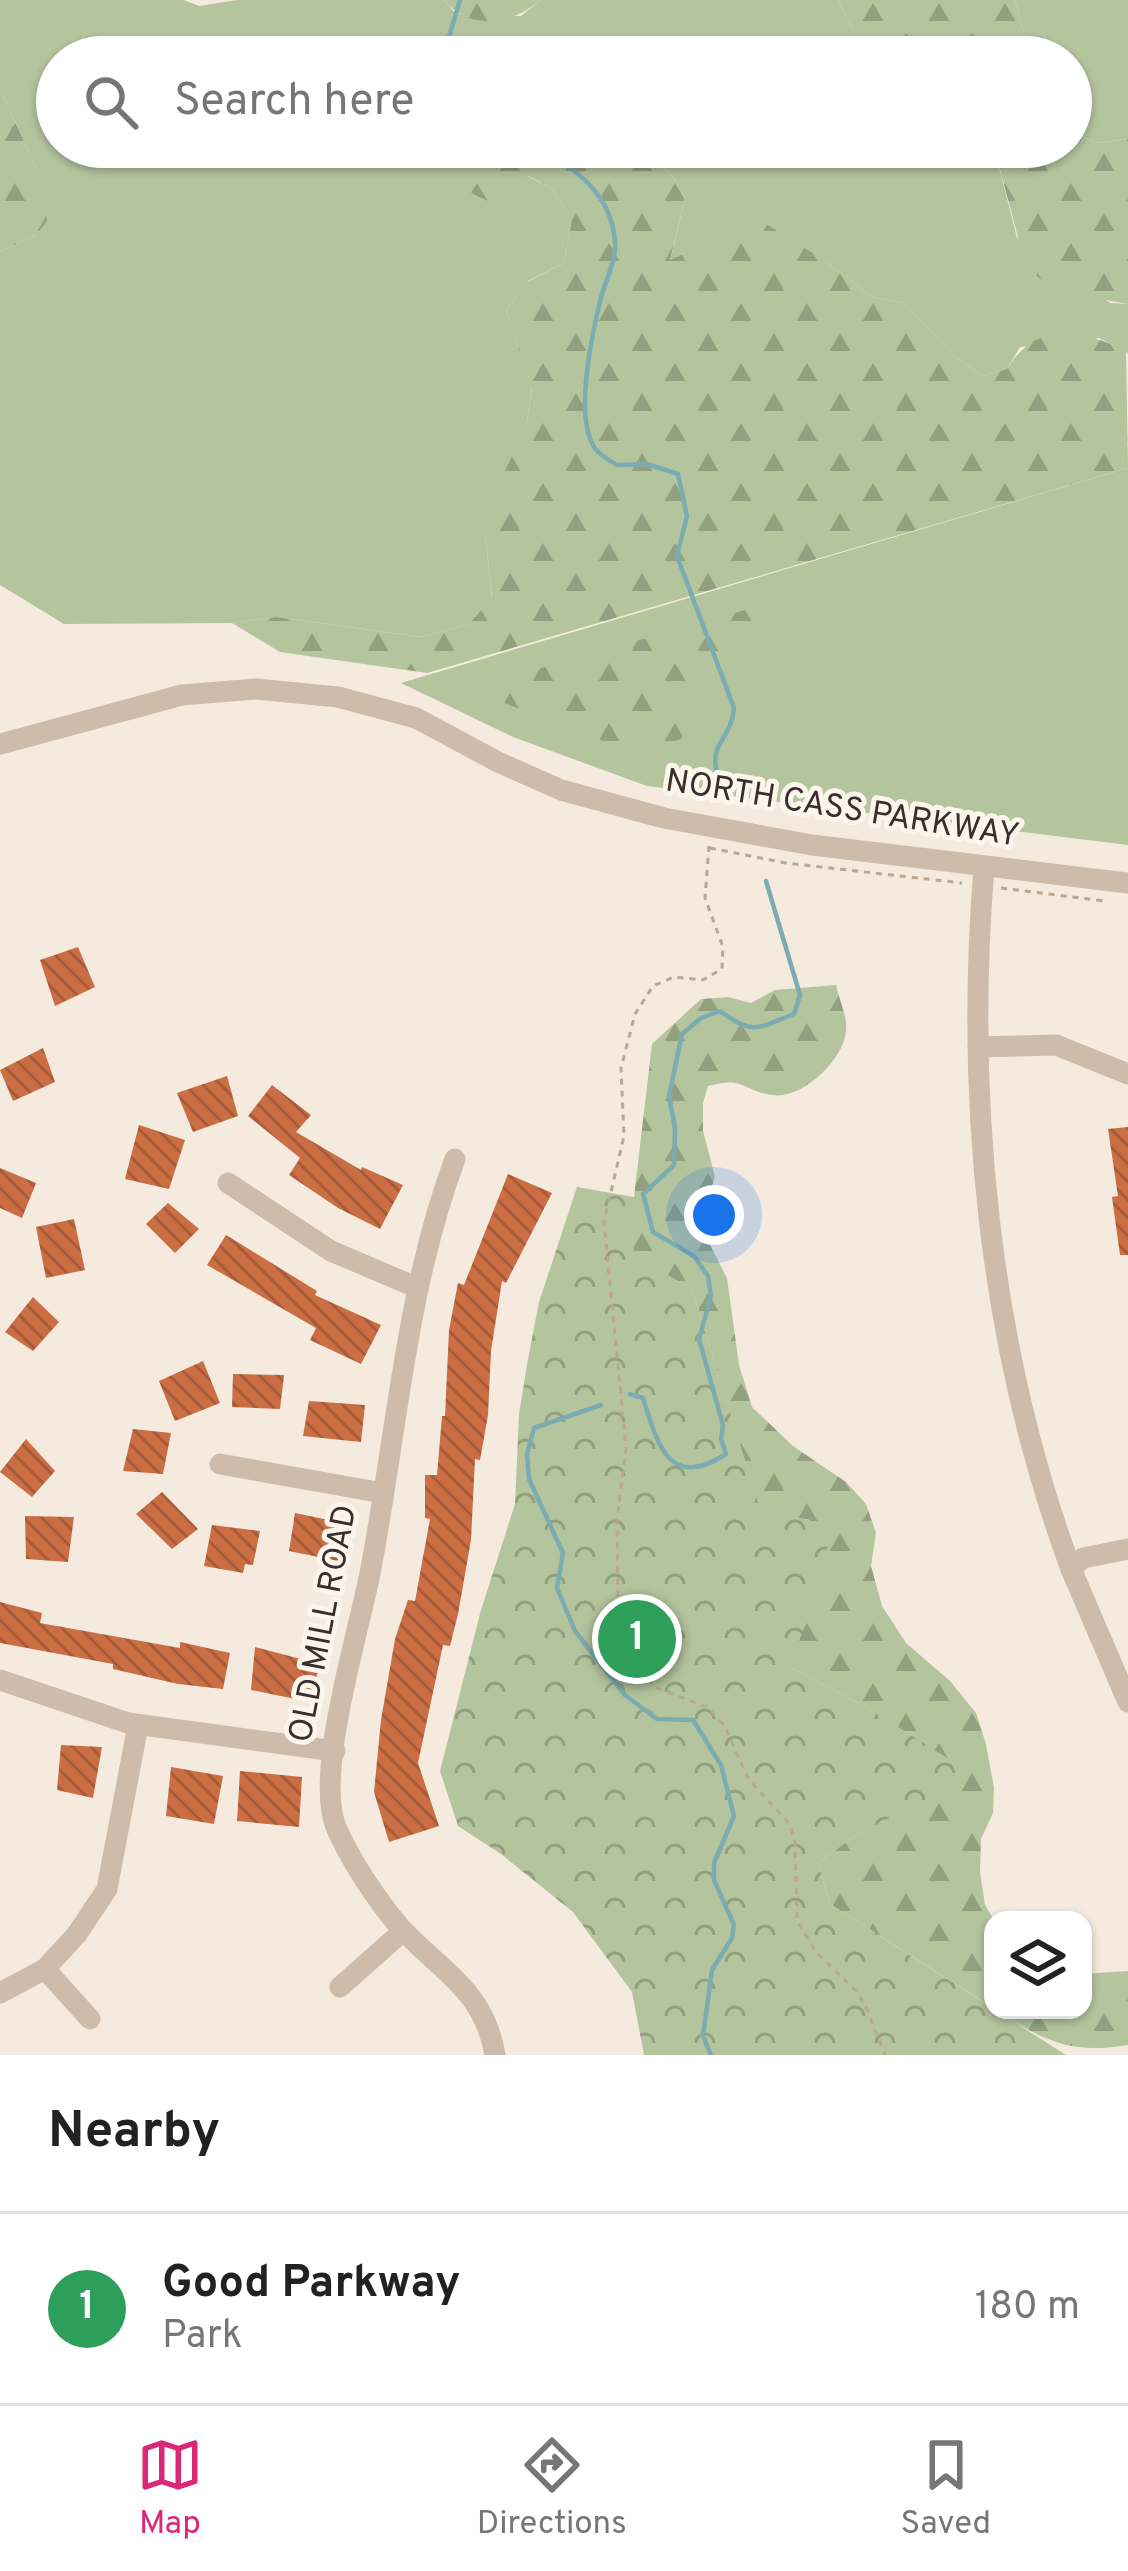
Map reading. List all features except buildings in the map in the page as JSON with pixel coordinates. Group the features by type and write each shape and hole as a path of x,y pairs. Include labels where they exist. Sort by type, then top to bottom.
{"street":[{"name":"NORTH CASS PARKWAY","path":"0,744 182,694 256,688 338,697 416,718 561,790 711,826 812,845 1128,883"},
{"path":"984,866 978,1047 983,1156 997,1282 1052,1517 1128,1702"},
{"path":"978,1047 1056,1045 1128,1074"},
{"name":"OLD MILL ROAD","path":"455,1159 437,1207 418,1288 330,1781 335,1825 371,1887 404,1930 466,1989 482,2012 495,2055"},
{"path":"228,1183 331,1251 418,1288"},
{"path":"220,1464 383,1493"},
{"path":"1071,1569 1084,1558 1128,1549"},
{"path":"0,1681 139,1725 335,1751"},
{"path":"0,1993 45,1969 77,1934 107,1889 139,1725"},
{"path":"340,1988 404,1930"},
{"path":"45,1969 90,2019"}],"path":[{"path":"711,826 705,898 723,947 722,969 704,980 674,977 653,986 635,1013 621,1068 623,1136 604,1222 626,1448 616,1540 618,1616 643,1674 657,1688 707,1708 724,1725 748,1780 788,1823 795,1843 797,1920 815,1951 855,1990 885,2055"}],"green space":[{"path":"0,0 184,0 199,6 237,0 444,0 456,14 521,16 541,0 838,0 855,36 36,36 36,167 0,89"},
{"path":"444,0 541,0 517,15 491,21 466,17"},
{"path":"838,0 1015,0 1024,36 855,36"},
{"path":"1015,0 1128,0 1128,139 1092,141 1092,36 1024,36"},
{"path":"0,89 39,174 47,221 36,235 0,252"},
{"path":"1128,139 1128,304 1067,293 1027,271 1000,168 1092,168 1092,141"},
{"path":"36,168 458,168 513,183 527,176 552,189 572,219 564,263 528,281 506,311 532,387 526,428 485,532 492,599 469,624 422,637 276,617 232,623 64,624 0,585 0,252 36,235"},
{"path":"455,168 663,168 685,198 670,260 761,221 872,297 904,303 956,358 983,376 1007,369 1032,342 1061,333 1126,351 1128,468 427,673 280,652 232,623 276,617 422,637 469,624 492,598 485,532 488,505 526,428 532,388 506,311 527,282 564,263 572,219 552,189 528,176 513,183 498,206 465,190"},
{"path":"663,168 999,168 1017,238 1110,303 1128,304 1128,353 1099,338 1020,347 1007,369 983,376 956,358 904,303 872,297 819,257 670,261 685,198"},
{"path":"1128,468 1128,845 647,786 513,737 401,683"},
{"path":"815,590 781,621 730,647 681,739 652,748 613,745 468,689"},
{"path":"836,985 845,1014 843,1043 819,1076 784,1095 737,1083 708,1086 703,1131 715,1177 704,1211 706,1237 727,1278 739,1365 752,1407 793,1446 846,1482 866,1504 876,1533 871,1566 882,1606 906,1643 950,1681 976,1713 994,1788 993,1813 981,1839 980,1872 989,1911 984,1911 984,2002 830,1904 818,1863 854,1836 957,1783 952,1762 859,1703 791,1668 810,1520 761,1513 692,1289 633,1256 634,1197 652,1044 701,999 728,997 751,1003 775,990"},
{"path":"577,1187 634,1197 634,1256 692,1289 761,1512 810,1520 828,1546 791,1668 859,1703 952,1761 958,1783 854,1836 818,1863 830,1904 984,2003 984,2019 1010,2019 1066,2055 644,2055 632,1992 573,1912 458,1826 440,1771 481,1610 515,1504 519,1414 539,1302"},
{"path":"1128,1971 1128,2045 1073,2046 1010,2019 1092,2019 1092,1973"}],"waterway":[{"path":"449,36 460,0"},
{"path":"570,168 604,205 615,241 587,373 589,434 597,451 617,465 647,464 678,474 687,516 677,556 734,708 715,758 719,780"},
{"path":"630,1394 643,1398 661,1447 679,1465 707,1464 726,1454 723,1425 699,1339 711,1296 708,1276 694,1256 653,1232 643,1194 674,1165 675,1128 669,1096 682,1034 701,1018 720,1011 748,1027 794,1014 800,995 766,881"},
{"path":"601,1405 534,1428 527,1454 529,1479 563,1553 557,1588 575,1631 625,1695 657,1719 693,1720 721,1765 734,1816 714,1863 714,1880 734,1925 732,1938 712,1970 703,2036 711,2055"}],"place":[{"name":"Good Parkway","path":"637,1639"}]}
